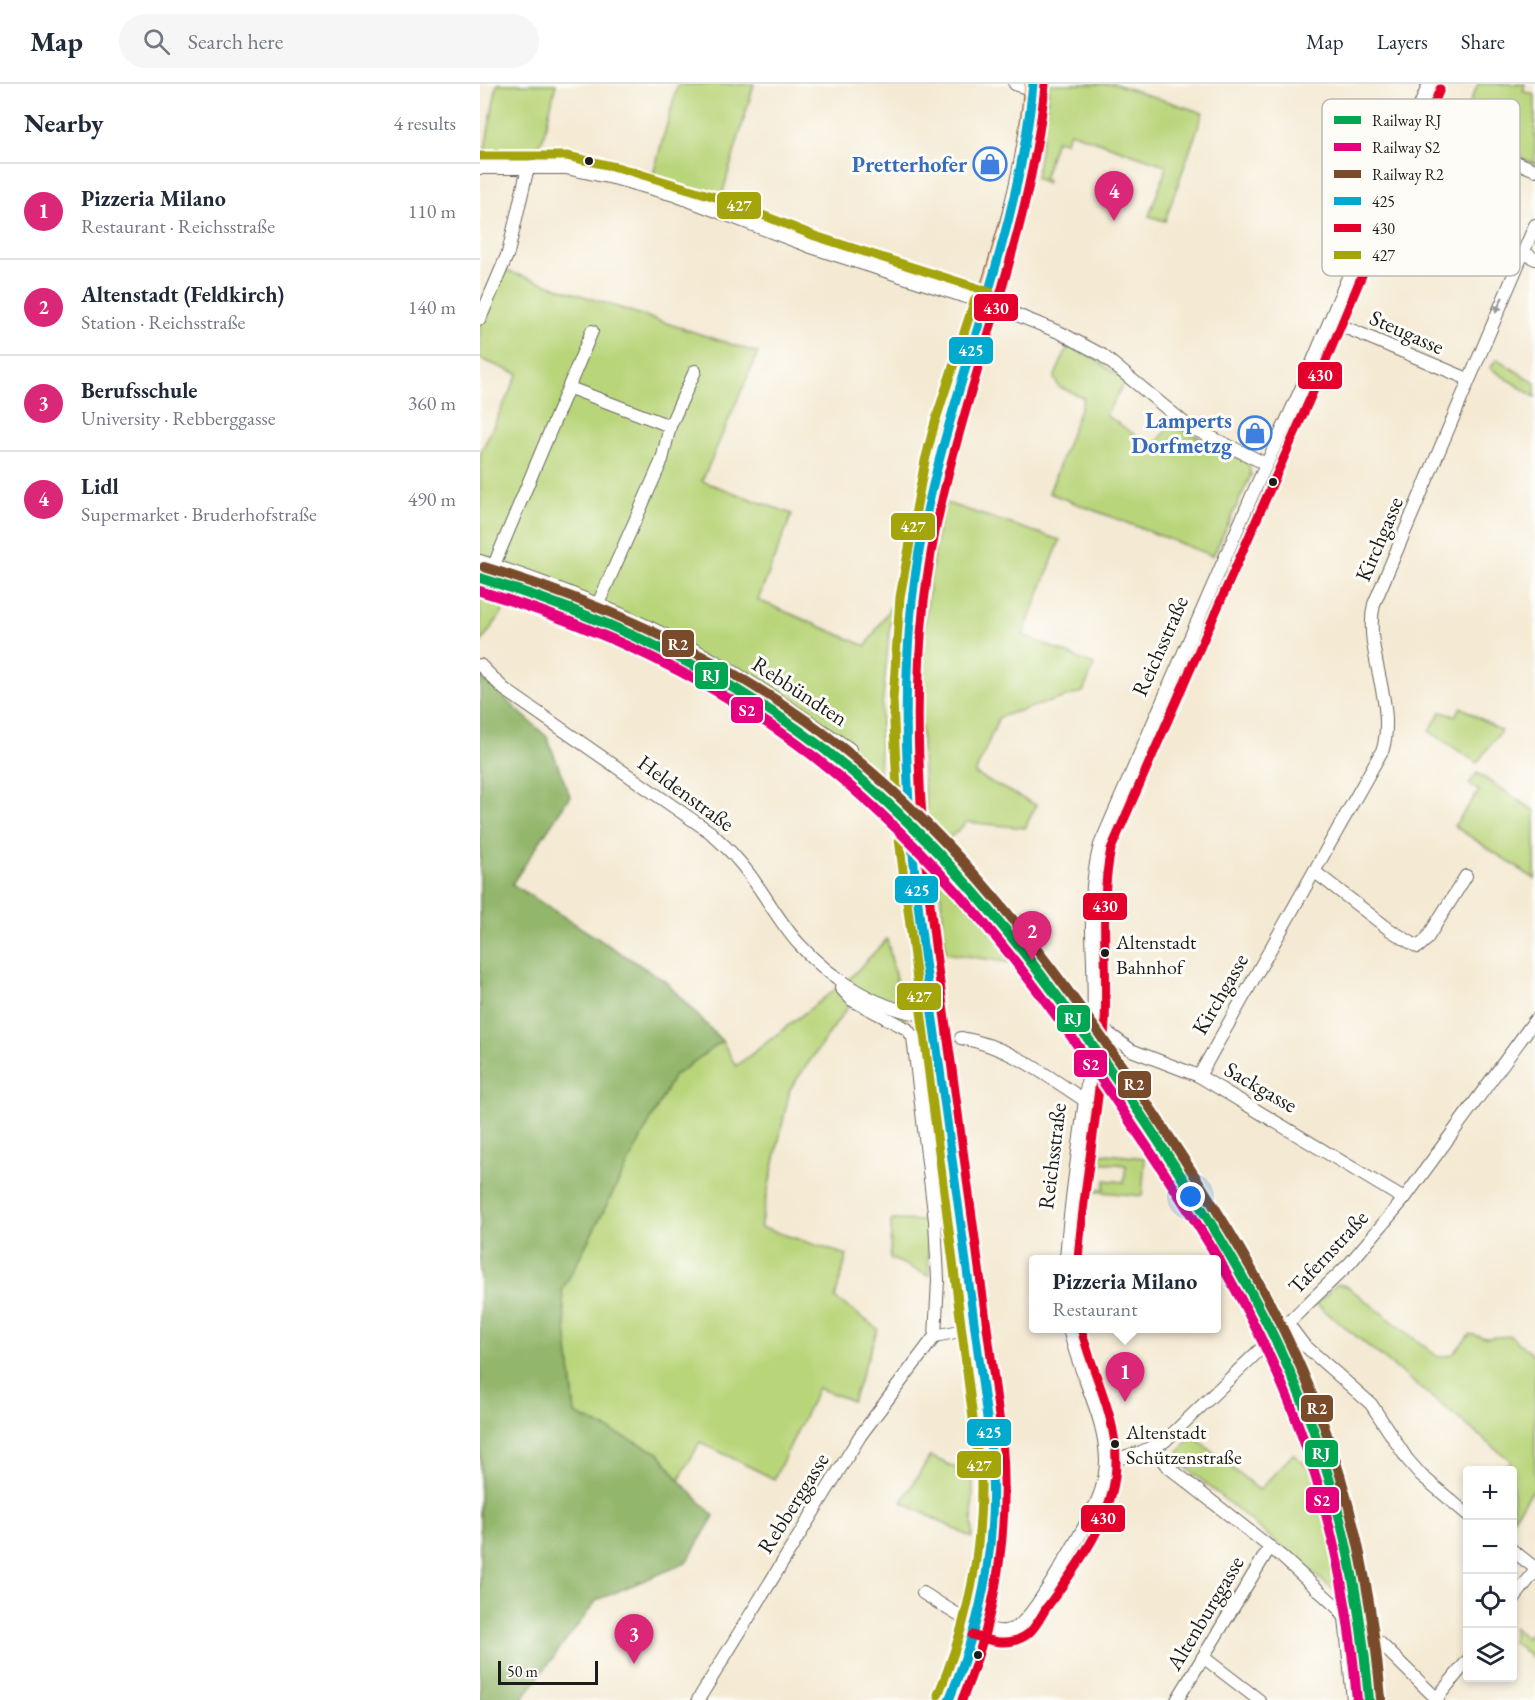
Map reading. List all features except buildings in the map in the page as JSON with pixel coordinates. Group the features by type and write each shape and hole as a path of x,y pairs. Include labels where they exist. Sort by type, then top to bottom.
{"main road":[{"path":"949,1700 965,1661 976,1624 992,1542 994,1508 990,1440 911,837 905,698 907,648 920,549 937,463 986,303 1021,174 1033,87"}],"street":[{"path":"1015,84 1033,87"},
{"name":"Reichsstraße","path":"1422,99 1429,84"},
{"path":"1520,164 1535,170"},
{"path":"480,319 508,253 528,167"},
{"path":"480,168 528,167 579,170 674,195 812,247 986,303 1061,333 1102,355 1188,426 1266,464"},
{"name":"Kirchgasse","path":"1520,259 1535,225"},
{"path":"1523,252 1535,260"},
{"name":"Reichsstraße","path":"1066,1255 1072,1180 1093,1022 1091,899 1094,869 1100,845 1348,276"},
{"name":"Kirchgasse","path":"1199,1076 1384,746 1386,713 1372,612 1513,276"},
{"name":"Steugasse","path":"1330,321 1439,369 1468,379"},
{"path":"494,565 514,512 570,388 592,331"},
{"path":"598,604 662,460 670,426 695,371"},
{"path":"570,388 670,426"},
{"name":"Rebbündten","path":"480,561 598,604 723,666 850,749"},
{"name":"Heldenstraße","path":"480,664 504,689 710,832 737,858 799,944 842,982 885,1005 916,1014 933,1016"},
{"path":"1315,872 1390,930 1418,947 1426,940 1466,876"},
{"name":"Heldenstraße","path":"842,982 841,988 852,1000 907,1029 913,1036 935,1221 938,1280 935,1336"},
{"name":"Tafernstraße","path":"1106,1462 1153,1447 1173,1434 1350,1263 1404,1199 1535,1020"},
{"name":"Sackgasse","path":"1093,1022 1131,1050 1199,1076 1404,1199"},
{"path":"961,1038 979,1041 1005,1051 1084,1100"},
{"path":"1288,1324 1304,1344 1371,1404 1407,1459 1421,1475 1463,1512"},
{"path":"935,1336 975,1328"},
{"path":"923,1593 976,1624 998,1631 1019,1626 1048,1586 1089,1516 1101,1491 1106,1462 1098,1418 1070,1333"},
{"name":"Rebberggasse","path":"698,1700 860,1436 935,1336"},
{"path":"1153,1447 1167,1466 1270,1547 1330,1598 1345,1618 1353,1700"},
{"name":"Altenburggasse","path":"1177,1700 1270,1547"},
{"path":"1517,1554 1535,1569 1517,1594"},
{"path":"1379,1642 1438,1699 1463,1665"},
{"path":"1203,1657 1259,1700"}],"green space":[{"path":"497,84 556,84 543,139 527,157 483,159"},
{"path":"678,84 754,84 720,202 652,178"},
{"path":"1049,84 1115,84 1203,113 1165,221 1149,216 1167,166 1070,132 1065,142 1056,140 1043,179 1047,181 1046,184 1036,178"},
{"path":"1478,84 1525,84 1523,91 1535,95 1535,164 1520,157 1520,99 1471,99"},
{"path":"501,269 758,353 702,481 792,514 758,600 866,646 892,605 881,716 878,804 797,739 747,703 663,656 604,630 514,596 480,644 480,454 518,374 480,359 480,319"},
{"path":"1068,346 1091,356 1125,381 1106,415 1153,447 1172,424 1248,462 1251,475 1213,556 1049,493 1084,398 1059,387 1054,378"},
{"path":"1497,359 1535,383 1535,397 1490,368"},
{"path":"943,502 1060,540 1023,635 1094,665 1083,692 999,717 975,774 1036,805 1025,828 967,822 944,843 928,827 921,705 925,623"},
{"path":"480,676 547,737 570,796 512,884 665,981 722,1041 673,1077 562,1291 575,1414 659,1453 679,1480 714,1516 686,1563 597,1600 521,1700 480,1700"},
{"path":"1461,707 1501,731 1477,763 1429,731 1441,712 1455,716"},
{"path":"1477,773 1535,811 1535,879 1454,826 1479,791 1469,784"},
{"path":"938,866 1019,964 946,953"},
{"path":"887,939 907,1029 852,1001 790,1089 760,1227 847,1255 835,1298 878,1329 852,1401 818,1388 774,1479 700,1442 679,1480 659,1453 575,1414 562,1291 673,1077 722,1041 736,1066 851,977"},
{"path":"1087,1152 1145,1158 1142,1196 1082,1190 1083,1187 1104,1189 1105,1180 1124,1182 1126,1165 1096,1162 1085,1164"},
{"path":"891,1220 927,1221 929,1276 890,1258"},
{"path":"1337,1284 1347,1286 1438,1357 1452,1355 1470,1334 1486,1338 1510,1336 1535,1356 1535,1488 1517,1513 1517,1466 1507,1466 1511,1461 1316,1304"},
{"path":"1192,1435 1259,1490 1293,1454 1315,1473 1348,1602 1175,1458"},
{"path":"930,1456 973,1476 972,1538 902,1502"},
{"path":"1535,1628 1535,1660 1517,1645 1517,1630 1526,1638"}],"rail line":[{"name":"R2","path":"484,567 569,596 652,631 731,672 807,721 859,761 908,805 954,852 1040,954 1118,1061 1203,1189 1248,1264 1289,1341 1323,1423 1353,1524 1368,1593 1381,1699"},
{"name":"RJ","path":"480,578 564,607 646,641 725,682 800,731 852,771 900,815 946,861 1031,961 1108,1067 1193,1194 1237,1268 1278,1345 1312,1426 1342,1527 1356,1595 1369,1700"},
{"name":"S2","path":"480,591 563,619 683,673 722,694 759,718 796,743 847,783 939,872 1023,971 1099,1076 1183,1201 1216,1255"},
{"name":"S2","path":"1221,1264 1247,1311 1284,1389 1311,1463 1338,1563 1354,1665 1357,1700"}],"transit line":[{"name":"425","path":"949,1700 972,1636 986,1573 992,1508 992,1474 990,1440 917,894 908,777 907,660 912,601 922,535 954,407 1010,215 1024,150 1033,84"},
{"name":"430","path":"962,1700 974,1668 992,1604 1002,1538 1004,1472 1002,1438 929,894 920,777 919,660 924,602 934,536 949,471 1022,216 1036,151 1045,85"},
{"name":"430","path":"1436,99 1440,89"},
{"name":"427","path":"480,156 567,156 620,168 725,200 815,236 990,292"},
{"name":"430","path":"1078,1255 1103,1052 1106,1000 1105,892 1111,849 1313,392 1362,276"},
{"name":"427","path":"938,1695 957,1643 971,1590 979,1536 981,1481 899,839 893,699 900,597 925,461 935,422 975,299"},
{"name":"430","path":"972,1635 992,1641 1006,1642 1028,1634 1082,1557 1103,1519 1110,1500 1115,1480 1115,1443 1108,1410 1082,1333"}],"place":[{"name":"Pretterhofer","path":"990,164"},
{"name":"Lidl","path":"1114,221"},
{"name":"Lamperts Dorfmetzg","path":"1255,433"},
{"name":"Altenstadt Bahnhof","path":"1105,953"},
{"name":"Altenstadt (Feldkirch)","path":"1032,961"},
{"name":"Pizzeria Milano","path":"1125,1402"},
{"name":"Altenstadt Schützenstraße","path":"1115,1444"},
{"name":"Berufsschule","path":"634,1664"}]}
